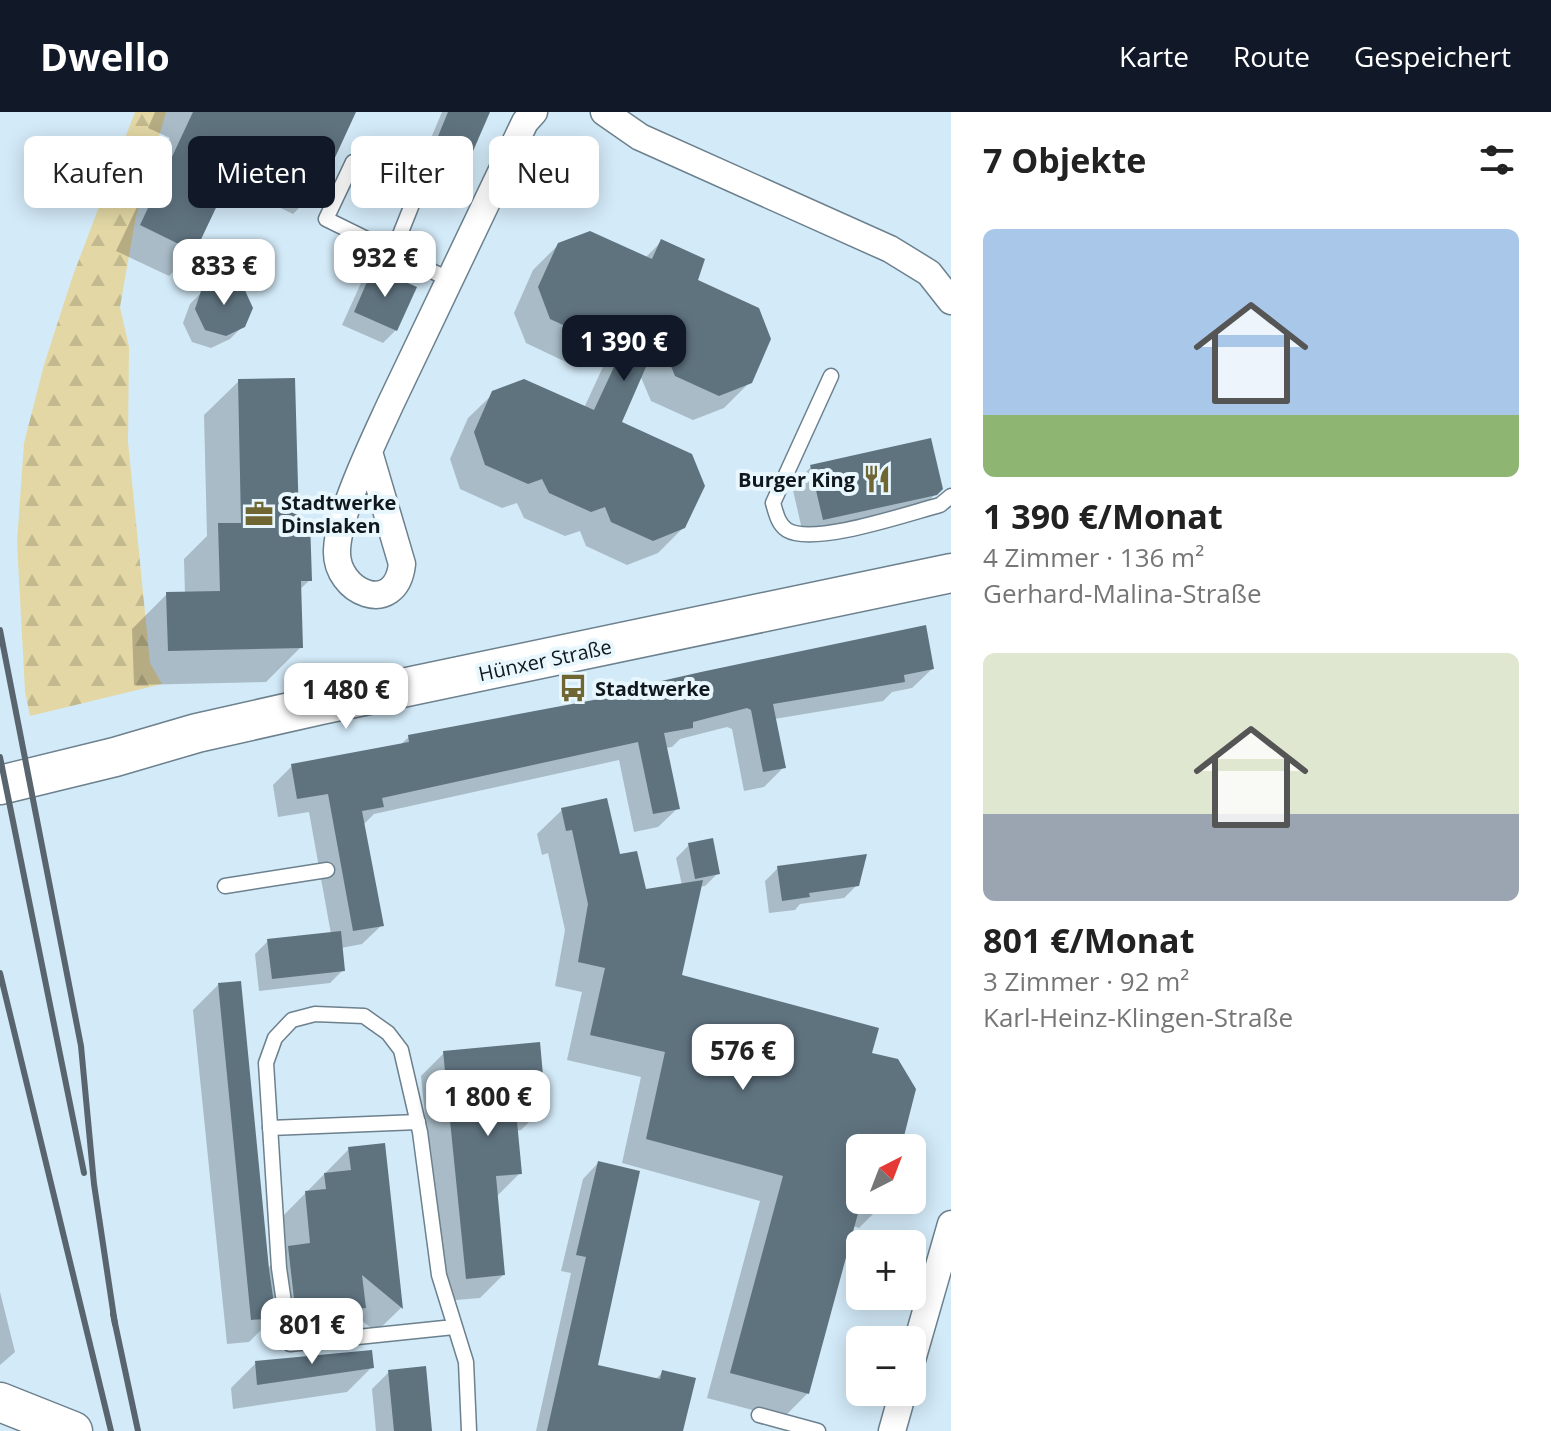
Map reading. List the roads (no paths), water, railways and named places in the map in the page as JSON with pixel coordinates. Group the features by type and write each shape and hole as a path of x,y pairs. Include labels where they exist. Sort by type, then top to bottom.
{"main road":[{"name":"Hünxer Straße","path":"0,785 115,757 188,735 305,708 951,573"},
{"path":"0,1402 73,1431"}],"street":[{"path":"369,452 402,564 401,577 395,587 369,595 359,592 347,580 336,552 340,529 369,452 525,122 534,112"},
{"path":"604,112 640,137 890,249 929,273 951,301"},
{"path":"922,1326 951,1224"},
{"path":"892,1431 899,1406"}],"lane":[{"path":"393,252 417,192 353,162 326,219 393,252 450,280"},
{"path":"831,376 773,503 777,519 787,530 805,535 833,533 940,505 951,496"},
{"path":"225,886 327,870"},
{"path":"454,1327 290,1344 279,1268 266,1063 275,1038 292,1020 315,1014 364,1016 388,1033 401,1050 418,1122 439,1275 466,1362 469,1431"},
{"path":"270,1128 418,1122"},
{"path":"759,1415 818,1431"}],"railway":[{"path":"0,630 81,1046 94,1184 115,1324"},
{"path":"0,757 84,1173"},
{"path":"0,973 111,1431"},
{"path":"113,1314 138,1431"}],"place":[{"name":"Burger King","path":"877,479"},
{"name":"Stadtwerke Dinslaken","path":"259,514"},
{"name":"Stadtwerke","path":"573,688"}]}
